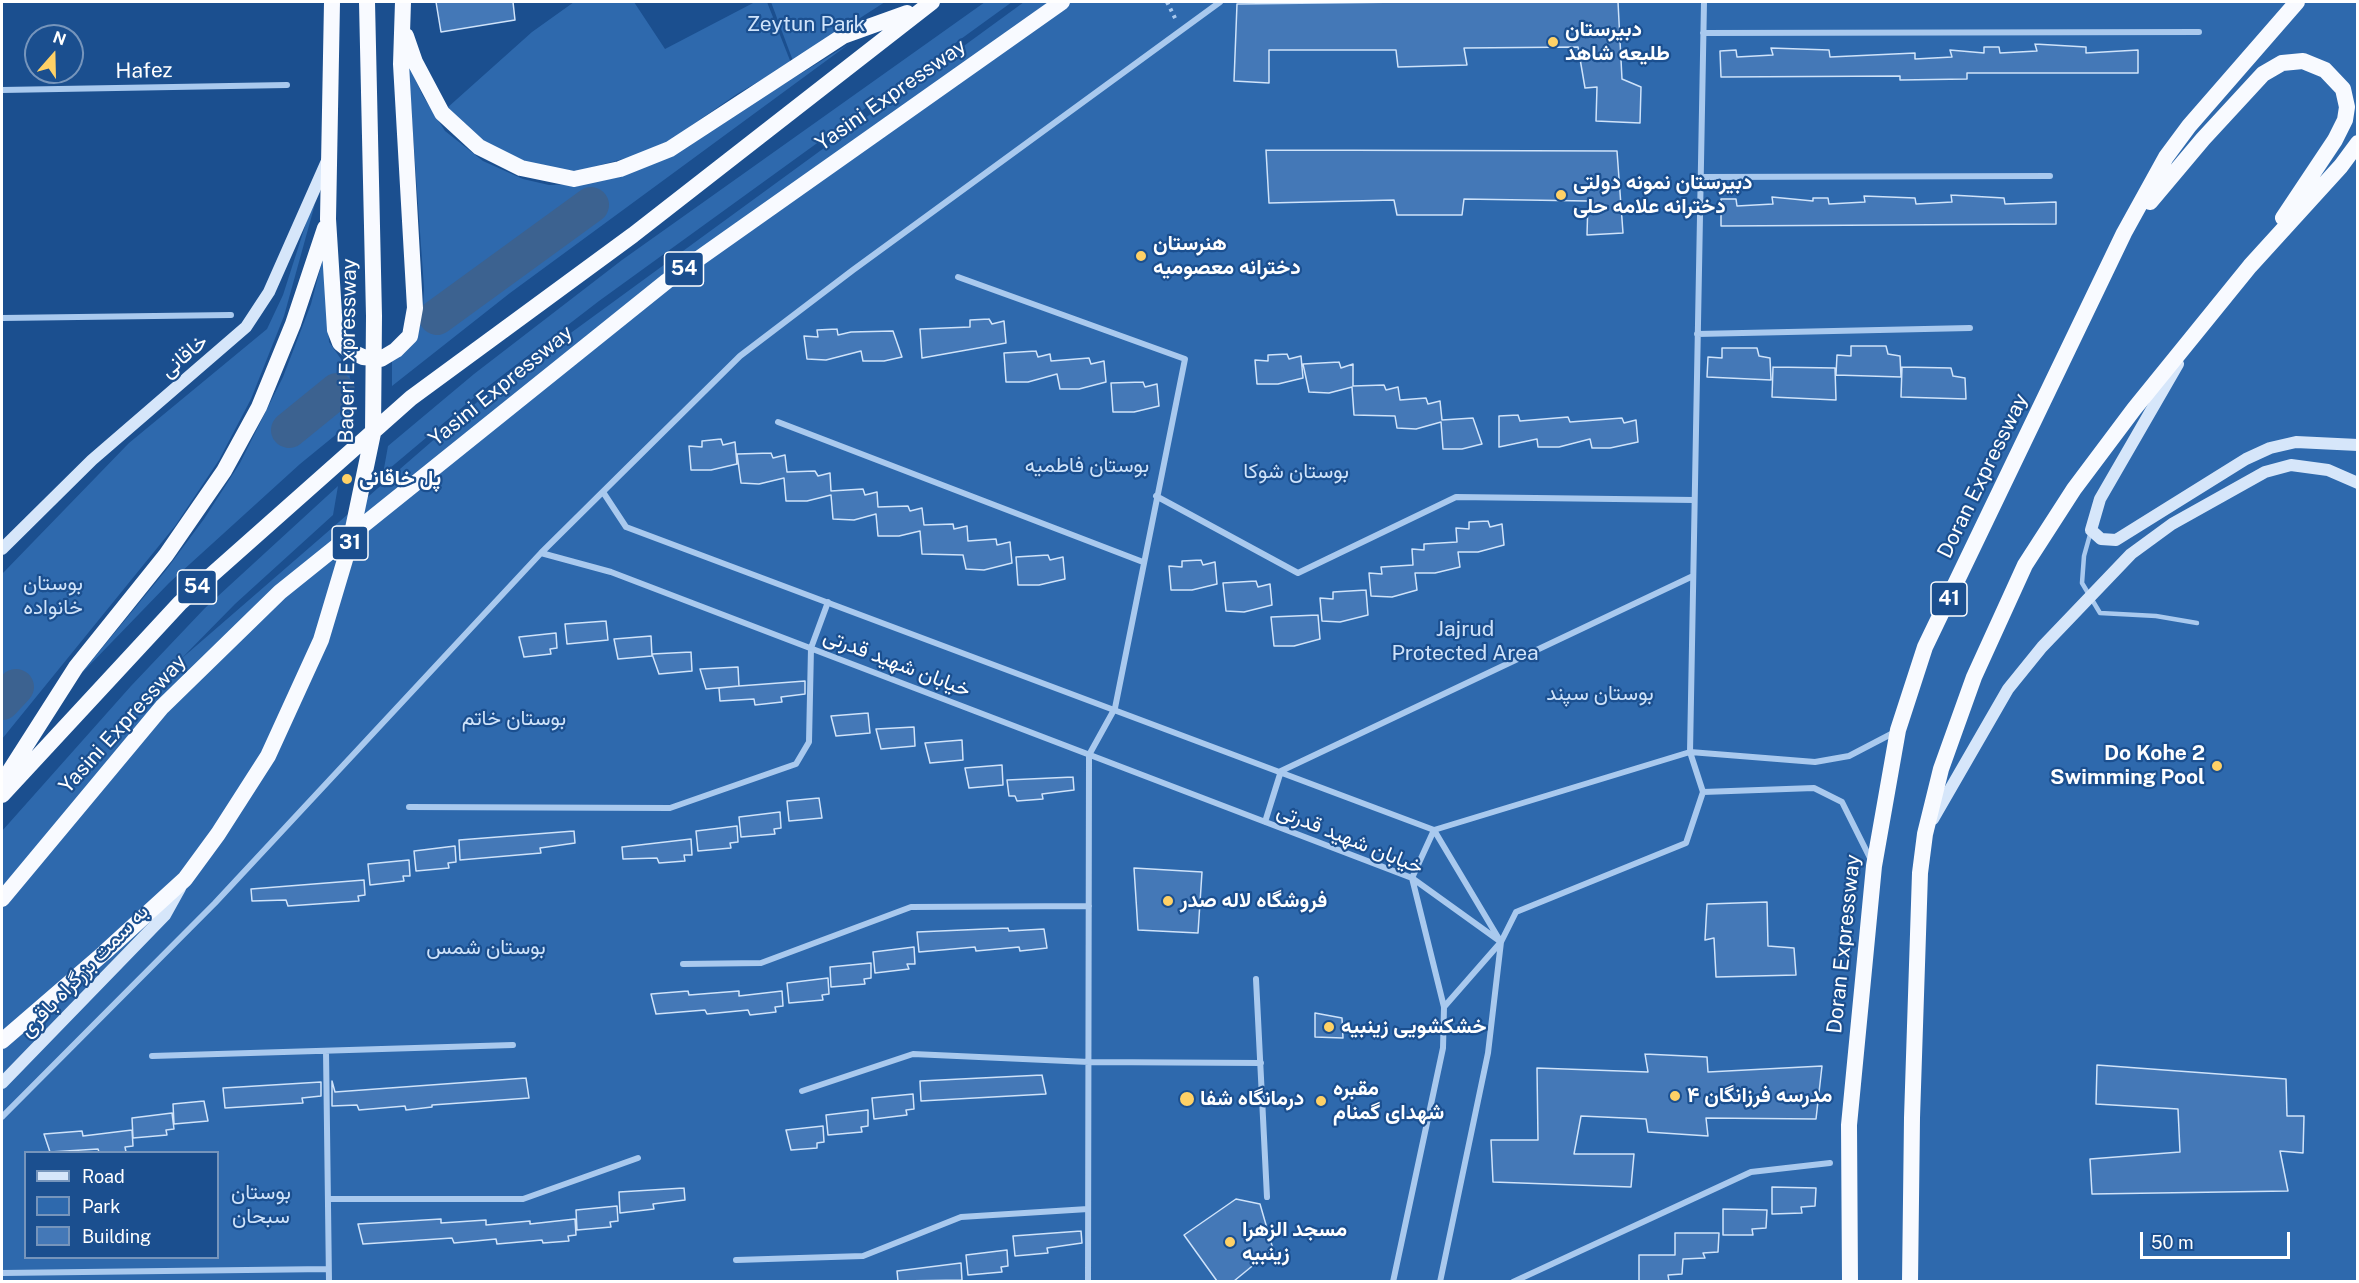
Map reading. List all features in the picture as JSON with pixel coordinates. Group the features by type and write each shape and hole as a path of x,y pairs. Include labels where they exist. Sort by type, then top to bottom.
{"highway":[{"path":"332,2 332,148 328,219 335,330 340,344 350,351 363,357 381,358 404,344 414,324 416,308 401,64 404,27 403,2"},
{"name":"Baqeri Expressway","path":"2,1041 104,953 184,879 218,834 268,756 321,640 350,543 373,432 374,316 367,2"},
{"name":"Yasini Expressway","path":"2,898 162,707 280,592 667,281 1062,2"},
{"name":"Doran Expressway","path":"1850,1281 1849,1125 1874,866 1898,730 1925,647 2124,233 2166,157 2188,126 2297,2"},
{"path":"404,27 425,84 442,113 456,128 478,147 500,160 549,176 574,178 620,169 670,148 843,36 927,4"},
{"name":"Yasini Expressway","path":"2,795 180,603 411,398 633,235 927,4"},
{"path":"2124,233 2203,139 2263,74 2282,63 2303,61 2325,70 2343,89 2347,107 2345,120 2335,140 2250,266"},
{"path":"1910,1281 1919,885 1925,834 1941,769 1970,687 2025,565 2074,489 2134,409 2250,266 2341,166 2358,143"},
{"path":"2,783 76,667 166,555 224,471 259,407 293,324 328,219"}],"main road":[{"name":"خاقانی","path":"2,549 92,460 246,327 269,292 332,148"},
{"path":"2194,336 2100,499 2091,530 2101,539 2116,540 2246,459 2270,448 2296,442 2358,445"},
{"path":"1925,834 2008,689 2042,647 2131,554 2172,524 2265,472 2292,465 2328,470 2358,483"},
{"name":"به سمت بزرگراه باقری","path":"2,1083 165,915 184,879"}],"street":[{"path":"2,1117 215,903 541,553 740,356 853,270 1220,2"},
{"path":"1444,1007 1501,942 1516,912 1686,843 1703,792 1690,752 1704,2"},
{"path":"1703,33 2199,32"},
{"name":"Hafez","path":"2,90 287,85"},
{"path":"1700,177 2050,176"},
{"path":"958,277 1185,359 1115,708 1089,755 1088,1281"},
{"path":"2,318 231,315"},
{"path":"1697,334 1970,328"},
{"path":"778,422 1143,562"},
{"name":"خیابان شهید قدرتی","path":"603,492 626,527 1115,708 1434,830 1501,942"},
{"path":"1156,496 1298,573 1456,497 1694,500"},
{"name":"خیابان شهید قدرتی","path":"541,553 610,572 1412,878 1501,942"},
{"path":"1265,822 1281,771 1693,576"},
{"path":"410,807 670,808 796,764 809,742 811,648 828,602"},
{"path":"1393,1281 1443,1048 1444,1007 1412,878 1434,830 1690,752 1815,762 1849,756 1898,730"},
{"path":"1703,792 1814,788 1842,802 1874,866"},
{"path":"683,963 761,963 910,907 1089,906"},
{"path":"1440,1281 1488,1053 1501,942"},
{"path":"1256,979 1268,1197"},
{"path":"152,1056 513,1045"},
{"path":"326,1051 328,1281"},
{"path":"802,1091 913,1054 1089,1062 1261,1063"},
{"path":"328,1199 523,1199 638,1158"},
{"path":"1513,1281 1751,1172 1830,1163"},
{"path":"736,1260 863,1256 961,1217 1088,1209"},
{"path":"2,1273 328,1269"}],"lane":[{"path":"2091,530 2084,556 2082,583 2100,613 2156,616 2197,623"}],"path":[{"path":"1167,2 1181,30"}],"green space":[{"path":"574,2 634,2 665,49 755,2 767,2 791,63 737,94 669,141 634,156 578,171 528,166 484,144 447,108 532,32"},
{"name":"Zeytun Park","path":"771,2 885,2 793,61"},
{"path":"985,2 1012,2 599,301 477,395 383,474 388,446 474,374 622,260"},
{"name":"Jajrud Protected Area","path":"1024,2 2357,2 2357,1281 2,1282 2,831 131,686 205,608 338,486 333,515 235,604 181,659 483,397"},
{"path":"849,44 510,293 392,386 392,358 419,329 423,312 424,288 408,64 423,96 445,131 483,161 523,179 549,185 581,184 620,177 774,90"},
{"name":"بوستان خانواده","path":"315,204 284,316 251,399 219,460 175,526 2,739 2,574 129,443 267,329 283,295 308,217"},
{"path":"324,254 329,342 341,359 350,364 349,424 300,464 169,583 80,675 166,570 204,519 240,463 283,377 311,304"}],"building":[{"path":"436,2 513,2 515,20 441,32"},
{"path":"1618,2 1622,79 1641,87 1640,123 1596,121 1597,87 1585,88 1578,47 1464,48 1467,65 1398,67 1396,50 1269,50 1269,83 1234,81 1237,4"},
{"path":"2035,44 2086,47 2086,53 2138,50 2138,73 1967,73 1967,79 1900,80 1900,76 1721,77 1720,51 1736,50 1737,57 1773,55 1771,48 1829,50 1830,57 1915,53 1915,59 1952,57 1950,50 1984,53 1984,47 1999,47 2000,53 2037,51"},
{"path":"1266,150 1617,151 1623,233 1587,235 1588,201 1464,199 1462,215 1397,215 1394,200 1269,203"},
{"path":"1951,195 2004,198 2005,204 2056,202 2056,224 1721,226 1721,199 1736,199 1737,206 1773,204 1772,197 1813,201 1813,198 1828,198 1829,204 1865,202 1864,196 1915,198 1916,204 1952,202"},
{"path":"989,319 992,324 1004,321 1006,343 922,358 920,329 970,327 970,320"},
{"path":"837,329 838,335 851,332 893,331 902,357 884,361 863,361 861,351 826,360 807,359 804,336 818,337 817,330"},
{"path":"1851,346 1886,346 1888,354 1900,356 1901,377 1836,375 1837,355 1851,356"},
{"path":"1722,348 1757,348 1759,356 1770,358 1771,380 1707,377 1708,357 1722,358"},
{"path":"1036,351 1038,357 1050,354 1051,361 1089,358 1091,364 1104,361 1106,382 1079,389 1060,389 1057,374 1028,382 1006,382 1004,353"},
{"path":"1287,354 1289,359 1301,356 1303,378 1278,384 1257,384 1255,360 1268,361 1268,355"},
{"path":"1339,362 1341,368 1353,364 1353,386 1384,385 1386,390 1398,387 1400,400 1426,398 1428,404 1440,401 1442,420 1473,418 1482,444 1462,449 1443,449 1441,422 1416,429 1397,428 1395,416 1354,415 1352,387 1329,393 1309,392 1303,364"},
{"path":"1773,367 1835,368 1836,400 1772,397"},
{"path":"1902,367 1951,368 1953,376 1965,378 1966,399 1901,397"},
{"path":"1143,382 1145,387 1157,384 1159,406 1134,412 1113,412 1111,383"},
{"path":"1518,415 1520,421 1568,417 1570,422 1622,418 1624,423 1636,420 1638,442 1610,448 1592,448 1590,439 1559,447 1538,447 1537,439 1499,447 1499,416"},
{"path":"721,439 723,445 735,442 737,464 711,470 691,470 689,446 702,447 702,441"},
{"path":"771,453 773,458 785,455 787,472 815,471 818,476 830,473 831,491 863,489 865,495 877,492 878,507 908,506 910,511 922,508 924,525 953,524 954,529 967,526 968,541 996,539 997,545 1010,542 1012,563 984,570 966,569 963,555 922,554 920,531 899,536 878,536 876,514 854,520 833,519 831,495 807,501 786,501 784,478 759,484 741,483 737,454"},
{"path":"1488,521 1490,527 1502,524 1504,545 1478,552 1458,552 1460,567 1435,573 1415,573 1417,590 1392,597 1371,596 1369,573 1382,574 1381,567 1413,565 1412,549 1424,550 1424,544 1457,542 1456,528 1469,529 1469,522"},
{"path":"1048,555 1050,560 1063,557 1065,579 1039,585 1018,585 1016,557"},
{"path":"1201,560 1203,565 1215,562 1217,584 1192,590 1171,590 1169,566 1182,567 1182,561"},
{"path":"1256,581 1258,587 1270,584 1272,605 1244,612 1226,611 1223,583"},
{"path":"1366,590 1368,615 1340,622 1322,621 1320,598 1333,599 1333,592"},
{"path":"1318,615 1320,639 1294,646 1274,646 1271,617"},
{"path":"606,621 608,640 567,644 565,624"},
{"path":"556,633 557,648 550,649 551,654 524,657 519,637"},
{"path":"651,636 652,656 618,659 614,639"},
{"path":"691,652 692,671 659,674 652,654"},
{"path":"738,667 739,686 706,689 700,669"},
{"path":"805,681 805,694 781,697 782,702 755,705 754,699 720,701 719,688"},
{"path":"868,713 870,733 836,736 831,716"},
{"path":"914,727 915,746 881,749 876,729"},
{"path":"962,740 963,760 930,763 925,743"},
{"path":"1002,765 1003,785 969,788 965,768"},
{"path":"1073,777 1074,790 1042,794 1043,799 1017,801 1015,796 1009,796 1007,780"},
{"path":"819,798 822,818 789,821 787,801"},
{"path":"780,812 781,828 774,829 775,834 741,837 739,817"},
{"path":"737,826 738,842 730,843 731,848 698,851 696,831"},
{"path":"574,831 575,843 540,848 541,853 460,860 459,840"},
{"path":"691,839 692,855 684,855 685,861 659,863 657,858 623,859 622,847"},
{"path":"455,846 456,862 448,863 449,868 416,871 414,851"},
{"path":"409,860 410,876 403,876 404,881 370,885 368,864"},
{"name":"فروشگاه لاله صدر","path":"1134,868 1202,872 1198,933 1138,930"},
{"path":"364,880 365,895 358,896 359,901 288,906 286,900 252,901 251,889"},
{"path":"1767,902 1768,946 1794,948 1796,975 1716,977 1714,938 1705,940 1707,904"},
{"path":"1008,928 1009,931 1044,929 1047,948 1020,951 1019,947 976,951 975,947 919,952 917,932"},
{"path":"914,947 915,964 907,964 909,969 875,973 873,952"},
{"path":"871,963 871,978 864,979 865,984 831,987 830,967"},
{"path":"828,978 829,994 822,995 823,1000 789,1003 787,983"},
{"path":"688,991 689,995 739,991 739,996 782,991 783,1006 775,1007 776,1012 750,1015 748,1010 707,1014 705,1010 656,1014 651,994"},
{"name":"خشکشویی زینبیه","path":"1315,1013 1342,1018 1343,1038 1315,1037"},
{"path":"1645,1054 1707,1057 1708,1072 1822,1066 1816,1119 1706,1118 1708,1136 1648,1132 1646,1119 1581,1116 1574,1154 1634,1154 1631,1187 1493,1182 1491,1140 1538,1140 1537,1068 1648,1072"},
{"path":"2097,1065 2286,1079 2287,1116 2304,1116 2303,1153 2280,1151 2288,1191 2092,1194 2090,1159 2180,1152 2178,1109 2096,1104"},
{"path":"1042,1075 1046,1094 921,1101 920,1081"},
{"path":"526,1078 529,1098 432,1105 432,1107 406,1110 405,1106 359,1110 357,1105 332,1106 332,1081 335,1092"},
{"path":"321,1082 321,1096 302,1098 303,1103 225,1108 223,1088"},
{"path":"913,1094 914,1109 906,1110 907,1115 874,1119 872,1098"},
{"path":"204,1101 208,1121 174,1124 173,1104"},
{"path":"868,1110 868,1126 861,1127 862,1132 828,1135 826,1115"},
{"path":"172,1113 174,1129 166,1130 167,1135 133,1138 132,1118"},
{"path":"823,1126 824,1142 817,1143 817,1148 791,1150 786,1130"},
{"path":"132,1130 133,1146 125,1147 126,1151 99,1151 98,1149 50,1151 44,1134 82,1131 83,1136"},
{"path":"1772,1187 1816,1188 1815,1206 1801,1207 1802,1213 1772,1214"},
{"path":"684,1188 685,1200 653,1204 654,1209 620,1213 619,1192"},
{"name":"مسجد الزهرا زینبیه","path":"1236,1199 1260,1204 1273,1249 1234,1281 1217,1281 1184,1235"},
{"path":"617,1206 618,1221 610,1222 611,1227 577,1230 576,1210"},
{"path":"1723,1209 1767,1210 1766,1228 1752,1229 1753,1235 1723,1235"},
{"path":"441,1219 441,1223 486,1220 486,1225 530,1221 530,1224 575,1219 576,1235 568,1236 569,1241 543,1243 542,1240 497,1244 496,1239 454,1243 452,1238 363,1244 358,1224"},
{"path":"1081,1231 1082,1243 1047,1248 1048,1253 1015,1256 1013,1236"},
{"path":"1675,1233 1719,1233 1718,1252 1703,1253 1705,1258 1683,1259 1682,1274 1668,1275 1669,1281 1639,1281 1639,1255 1675,1255"},
{"path":"1007,1250 1008,1266 1001,1267 1002,1272 968,1275 966,1255"},
{"path":"961,1263 962,1280 898,1281 897,1271"}],"waterway":[{"path":"437,317 591,205"},
{"path":"289,430 337,391"},
{"path":"2,702 16,687"}],"place":[{"name":"دبیرستان طلیعه شاهد","path":"1553,42"},
{"name":"دبیرستان نمونه دولتی دخترانه علامه حلی","path":"1561,195"},
{"name":"هنرستان دخترانه معصومیه","path":"1141,256"},
{"name":"پل خاقانی","path":"347,479"},
{"name":"Do Kohe 2 Swimming Pool","path":"2217,766"},
{"name":"فروشگاه لاله صدر","path":"1168,901"},
{"name":"خشکشویی زینبیه","path":"1329,1027"},
{"name":"مدرسه فرزانگان ۴","path":"1675,1096"},
{"name":"درمانگاه شفا","path":"1187,1099"},
{"name":"مقبره شهدای گمنام","path":"1321,1101"},
{"name":"مسجد الزهرا زینبیه","path":"1230,1242"}],"park label":[{"name":"بوستان فاطمیه","path":"1087,466"},
{"name":"بوستان شوکا","path":"1296,472"},
{"name":"بوستان سپند","path":"1600,694"},
{"name":"بوستان خاتم","path":"514,719"},
{"name":"بوستان شمس","path":"486,948"},
{"name":"بوستان سبحان","path":"261,1205"}]}
